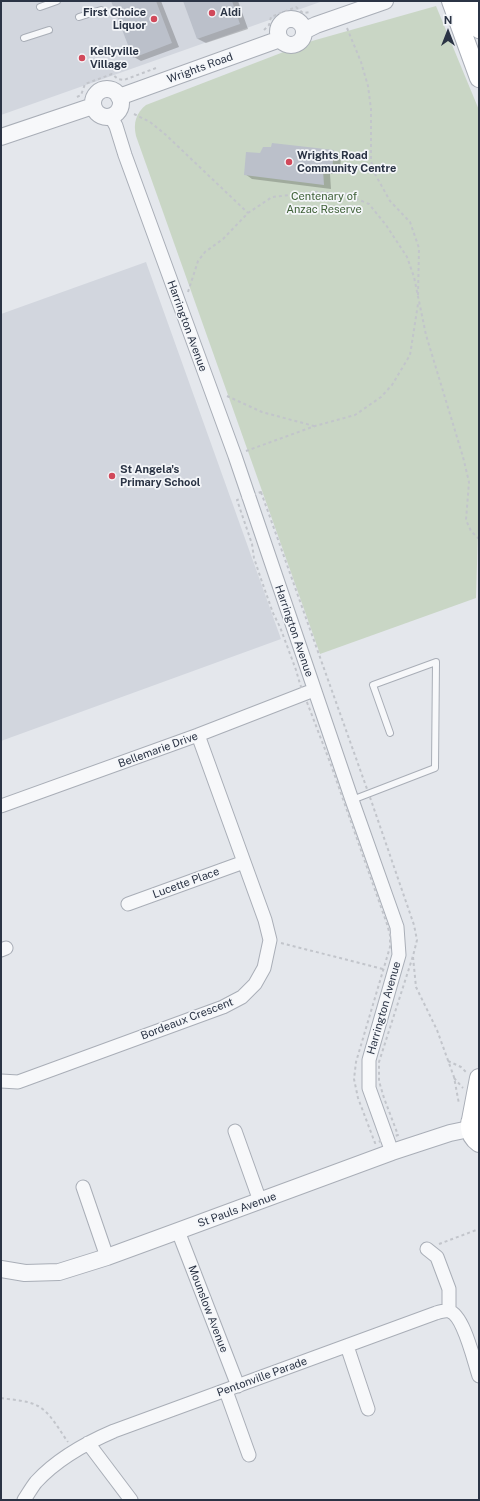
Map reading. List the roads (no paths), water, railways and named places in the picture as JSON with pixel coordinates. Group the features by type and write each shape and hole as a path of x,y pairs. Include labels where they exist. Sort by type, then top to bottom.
{"main road":[{"path":"451,1 479,78"},
{"path":"469,1 479,29"},
{"path":"473,1128 476,1076"}],"street":[{"name":"Wrights Road","path":"119,97 280,39 278,31 279,27 288,19 292,19 300,23 304,31 316,25 385,1"},
{"path":"111,90 119,97 121,103 119,110 111,117 100,115 93,106 95,96 101,91 111,90"},
{"path":"1,137 93,106"},
{"name":"Harrington Avenue","path":"111,117 116,126 125,155 234,456 397,927 399,955 369,1060 369,1088 392,1152"},
{"name":"Bellemarie Drive","path":"1,806 198,735 314,690"},
{"name":"Bordeaux Crescent","path":"1,1081 18,1082 223,1007 242,997 255,984 264,968 270,940 265,920 198,735"},
{"name":"Lucette Place","path":"128,904 244,862"},
{"name":"St Pauls Avenue","path":"1,1269 25,1273 59,1272 107,1257 392,1152 450,1133 473,1128"},
{"path":"235,1131 260,1201"},
{"path":"83,1187 107,1257"},
{"name":"Mounslow Avenue","path":"178,1231 232,1389 249,1455"},
{"path":"427,1249 437,1257 450,1289 449,1311 457,1316 463,1326 479,1376"},
{"name":"Pentonville Parade","path":"24,1500 36,1482 62,1460 88,1442 114,1431 232,1389 436,1312 449,1311"},
{"path":"347,1346 368,1409"},
{"path":"88,1442 131,1500"}],"lane":[{"path":"40,7 57,1"},
{"path":"79,17 101,10"},
{"path":"24,38 49,30"},
{"path":"352,800 435,768 436,662 373,685 390,733"}],"place":[{"name":"Aldi","path":"212,13"},
{"name":"First Choice Liquor","path":"154,19"},
{"name":"Kellyville Village","path":"82,58"},
{"name":"Wrights Road Community Centre","path":"289,162"},
{"name":"St Angela's Primary School","path":"112,476"}],"park label":[{"name":"Centenary of Anzac Reserve","path":"324,203"}]}
